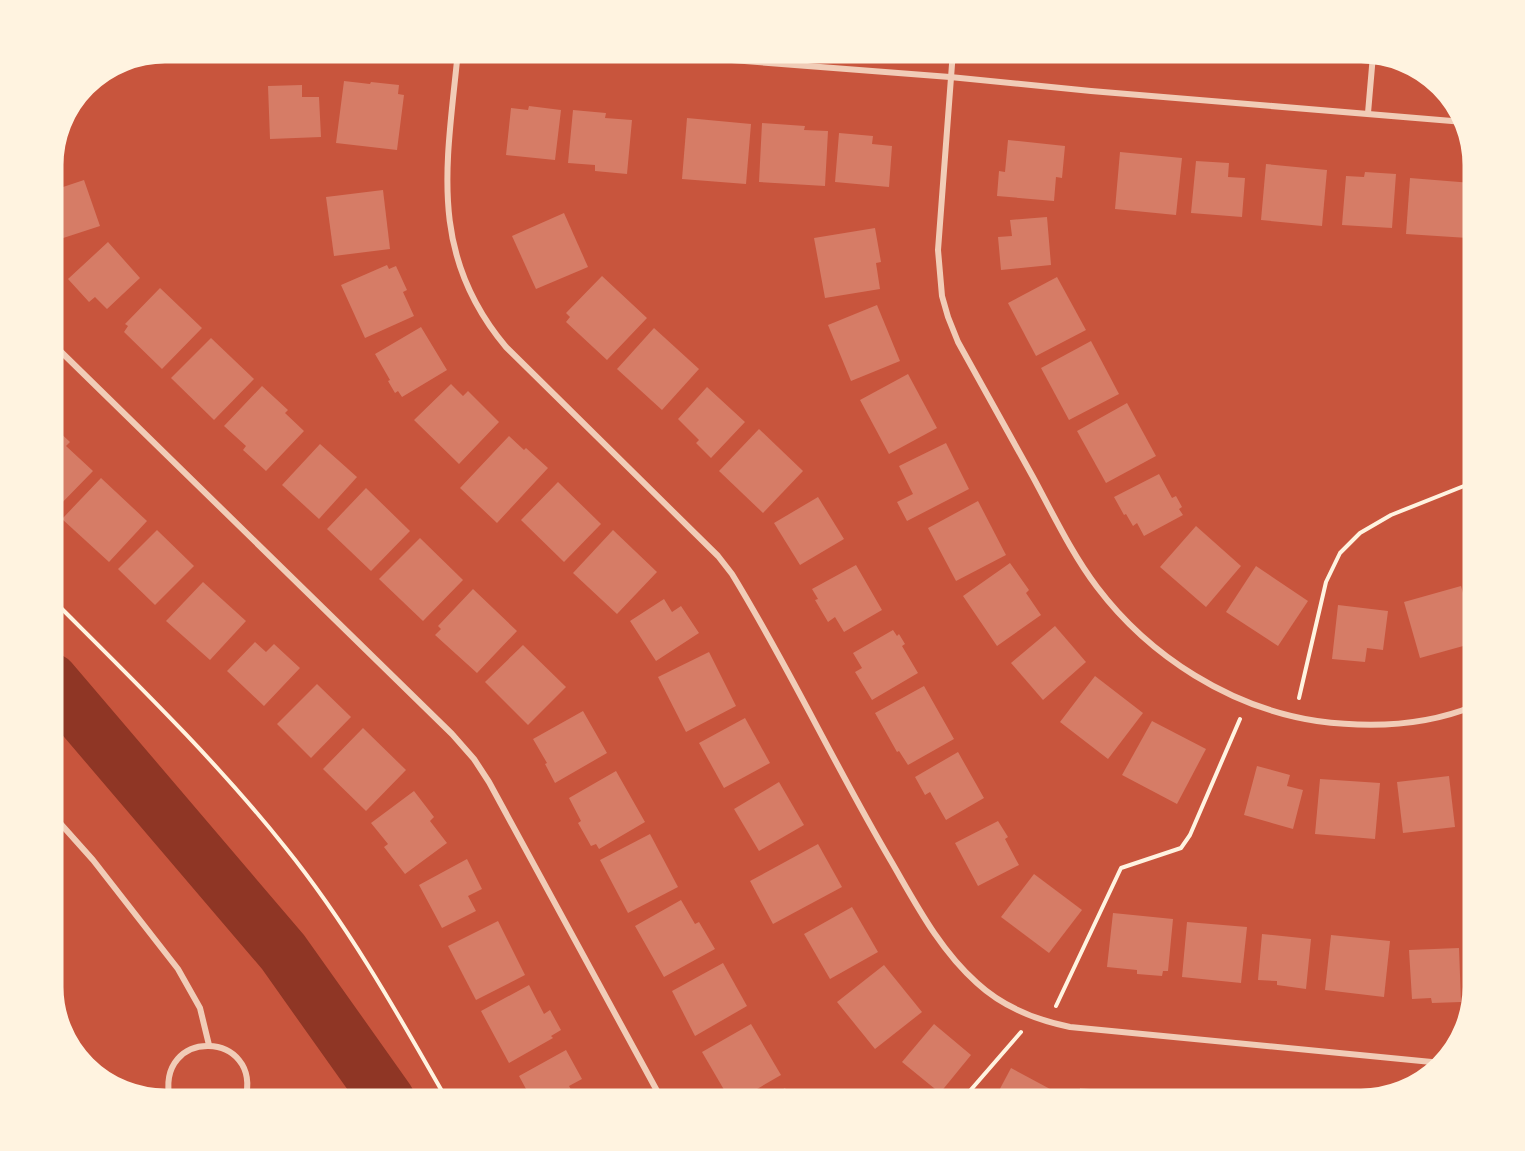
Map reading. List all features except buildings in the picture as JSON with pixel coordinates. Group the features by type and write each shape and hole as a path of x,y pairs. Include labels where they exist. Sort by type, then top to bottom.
{"street":[{"path":"457,62 449,150 450,233 458,263 480,312 506,347 718,556 732,574 869,823 932,930 963,970 997,998 1048,1023 1093,1031 1430,1062"},
{"path":"756,62 1454,121"},
{"path":"952,62 938,250 942,296 958,342 1070,544 1097,587 1137,631 1160,652 1207,682 1248,702 1294,717 1337,723 1378,725 1419,721 1464,709"},
{"path":"1368,113 1372,62"},
{"path":"62,353 452,734 474,759 489,782 657,1090"},
{"path":"62,825 93,860 178,969 200,1008 209,1045"},
{"path":"168,1090 169,1074 174,1062 184,1052 209,1045 234,1054 242,1064 247,1076 248,1090"}],"path":[{"path":"1294,717 1326,582 1340,553 1360,533 1391,515 1464,486"},
{"path":"62,609 185,732 286,847 346,933 441,1090"},
{"path":"1048,1023 1120,868 1181,848 1190,835 1248,702"},
{"path":"971,1090 1033,1017"}],"waterway":[{"path":"62,693 283,952 381,1090"}]}
